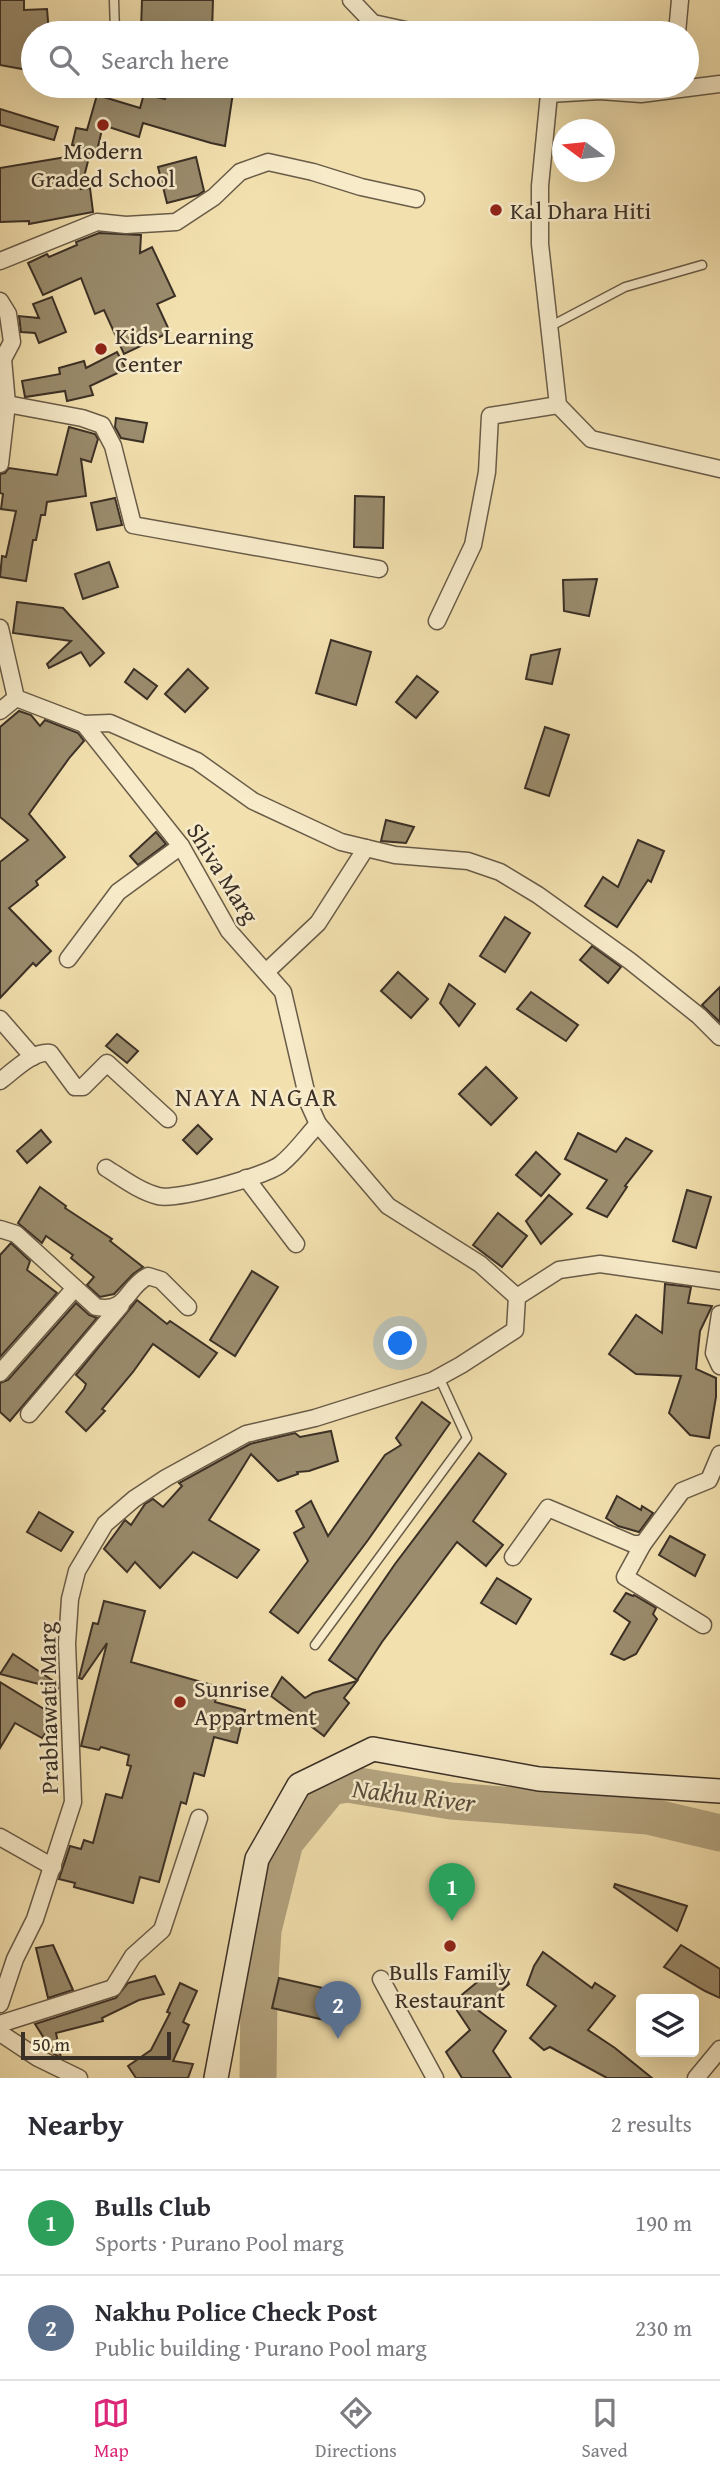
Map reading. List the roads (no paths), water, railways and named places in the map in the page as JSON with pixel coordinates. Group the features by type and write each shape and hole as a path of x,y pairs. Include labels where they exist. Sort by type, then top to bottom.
{"street":[{"path":"351,0 371,21"},
{"path":"678,21 680,0"},
{"path":"699,85 720,84"},
{"path":"544,98 540,244 558,405 591,439 720,469"},
{"path":"0,261 97,222 126,225 176,222 214,197 240,172 268,162 416,199"},
{"path":"0,301 8,314 12,342 4,359 7,404 0,464"},
{"path":"7,404 82,418 102,425 113,446 133,525 379,569"},
{"path":"437,621 473,545 487,472 490,416 558,405"},
{"path":"0,628 16,698"},
{"path":"0,711 16,698"},
{"path":"16,698 84,724 110,723 197,761 253,801 341,842 395,855 468,861 500,872 538,895 630,961 699,1016 720,1037"},
{"name":"Shiva Marg","path":"84,724 181,845 229,931 283,992 309,1104 318,1124 388,1206 480,1264 517,1297"},
{"path":"68,959 118,892 181,845"},
{"path":"266,972 318,923 366,848"},
{"path":"0,1019 33,1056"},
{"path":"0,1082 33,1056 45,1052 50,1053 75,1087 79,1088 107,1063 168,1119"},
{"path":"106,1168 130,1184 159,1197 184,1196 280,1165 318,1124"},
{"path":"246,1178 296,1244"},
{"path":"0,1229 16,1234 96,1307 107,1309 121,1305"},
{"path":"517,1297 559,1270 600,1264 720,1281"},
{"path":"29,1414 138,1282 148,1276 160,1280 188,1307"},
{"path":"0,1373 75,1287"},
{"name":"Prabhawati Marg","path":"0,2004 15,1959 35,1919 73,1802 67,1643 70,1599 77,1571 106,1524 134,1499 166,1478 246,1434 315,1418 439,1377 515,1330 517,1297"},
{"path":"720,1314 714,1353 720,1366"},
{"path":"703,1625 625,1577 643,1544 682,1491 715,1486 720,1454"},
{"path":"513,1557 548,1508 633,1544 643,1544"},
{"path":"216,2078 257,1859 299,1785 373,1749 539,1779 720,1791"},
{"path":"0,2024 113,1988 133,1956 162,1930 199,1818"},
{"path":"0,1837 53,1867"},
{"path":"381,1979 435,2078"},
{"path":"0,2033 38,2058 79,2078"},
{"path":"696,2078 714,2063 720,2049"}],"lane":[{"path":"114,0 115,21"},
{"path":"550,327 625,287 702,265"},
{"path":"315,1645 467,1438 439,1377"}],"waterway":[{"name":"Nakhu River","path":"258,2078 263,1930 285,1842 330,1787 347,1784 451,1801 648,1816 720,1833"}],"place":[{"name":"Modern Graded School","path":"103,125"},
{"name":"Kal Dhara Hiti","path":"496,210"},
{"name":"Kids Learning Center","path":"101,349"},
{"name":"Sunrise Appartment","path":"180,1702"},
{"name":"Bulls Club","path":"452,1921"},
{"name":"Bulls Family Restaurant","path":"450,1946"},
{"name":"Nakhu Police Check Post","path":"338,2039"}],"district":[{"name":"NAYA NAGAR","path":"257,1096"}]}
